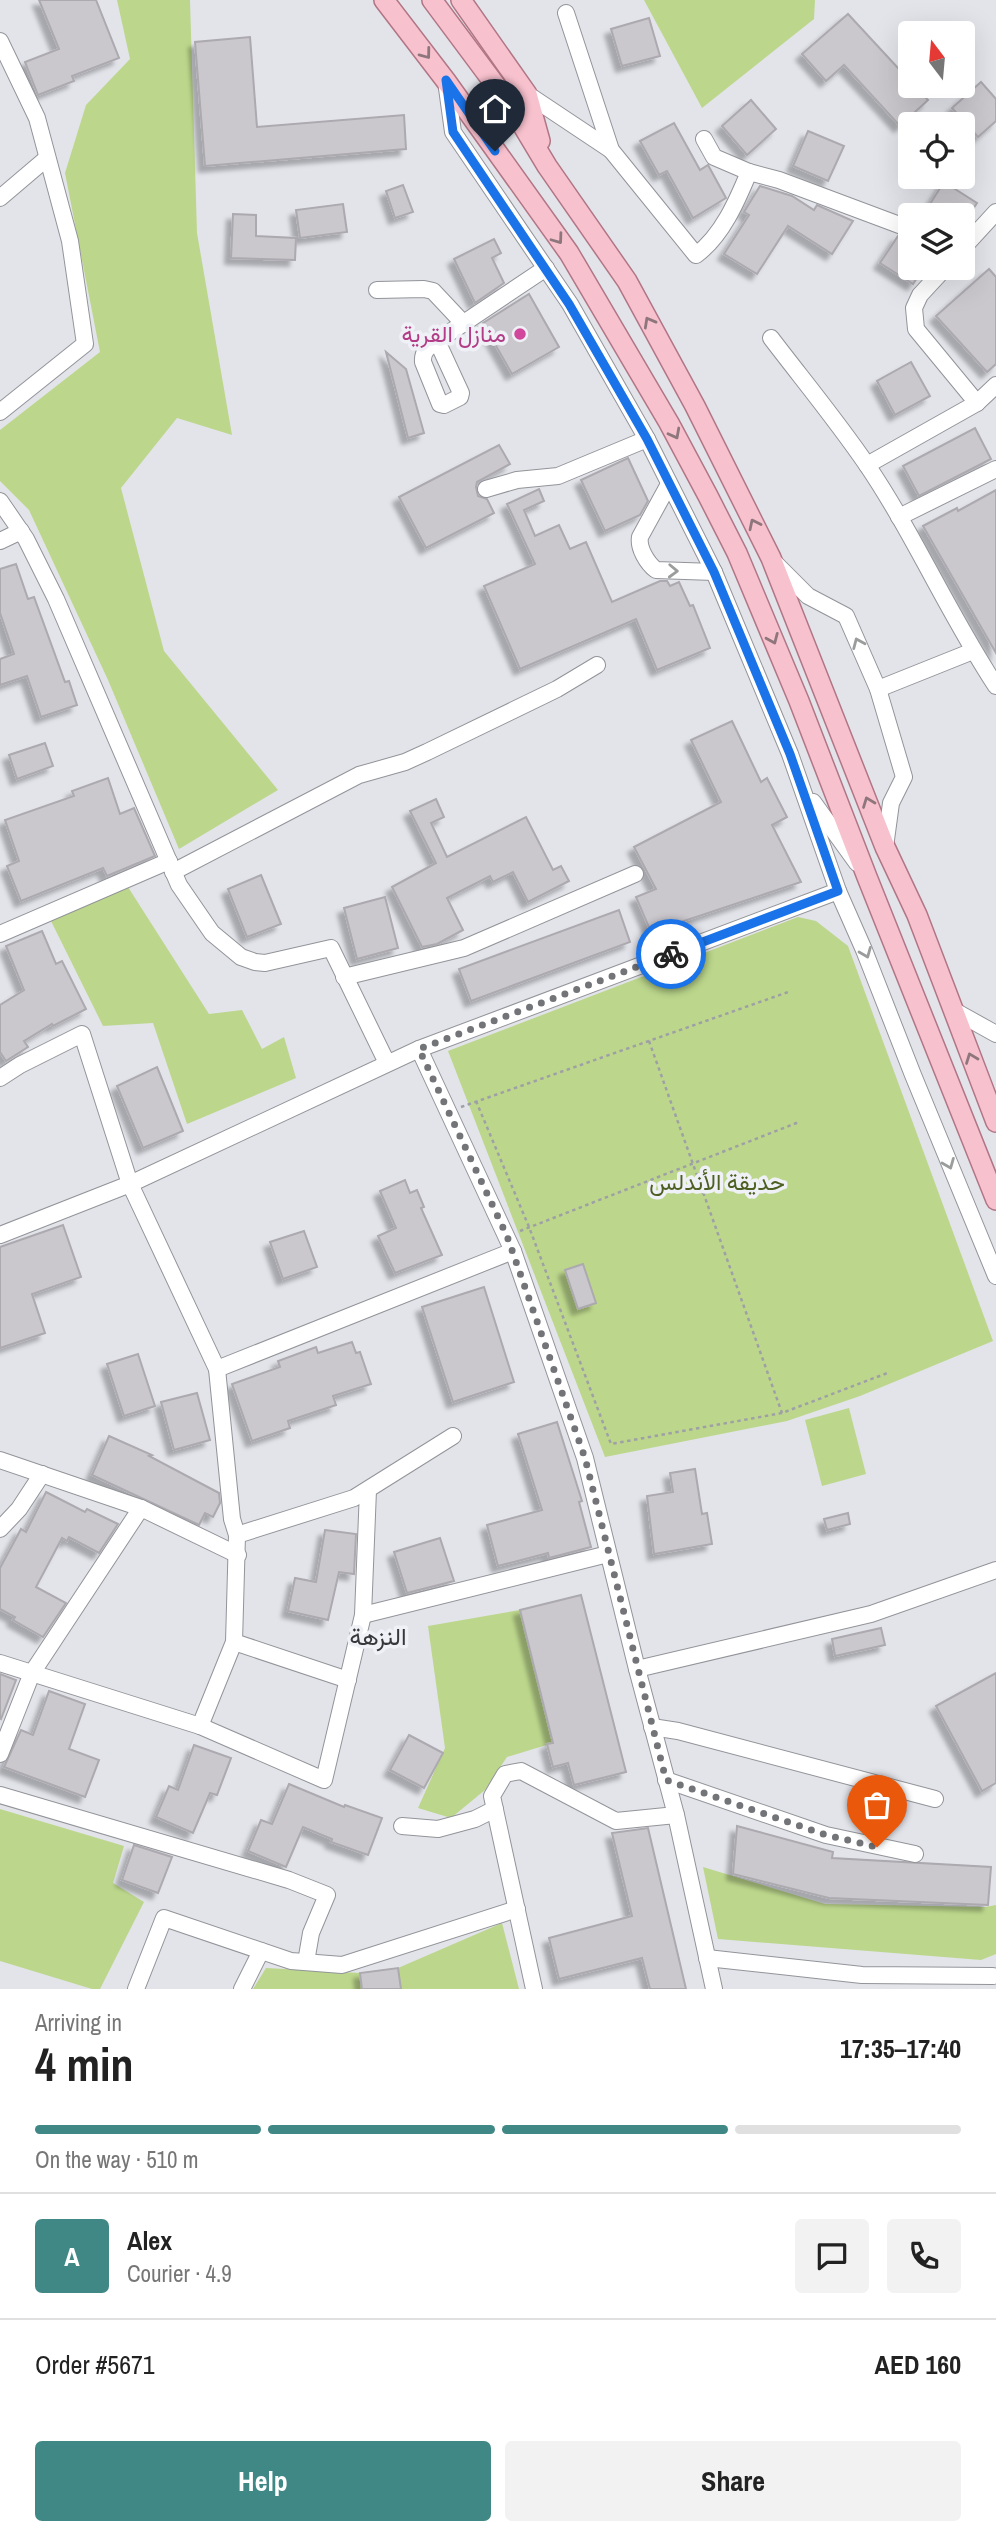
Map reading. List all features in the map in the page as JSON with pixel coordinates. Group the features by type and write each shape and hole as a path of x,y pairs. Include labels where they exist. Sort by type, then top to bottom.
{"main road":[{"path":"384,0 446,80 569,253 702,484 737,553 799,701 996,1200"},
{"path":"432,0 511,106 547,166 627,281 695,406 771,558 885,847 917,915 996,1122"},
{"path":"461,0 527,94 547,166"}],"street":[{"path":"566,13 611,150"},
{"path":"0,41 37,118 70,241 85,344 0,412"},
{"path":"446,80 453,132 569,304 647,439 714,572 801,785 838,891 996,1276"},
{"path":"527,94 611,150 696,256 705,249 735,205 749,172"},
{"path":"704,139 714,157 898,225"},
{"path":"0,198 47,158"},
{"path":"975,234 996,212"},
{"path":"437,341 546,268"},
{"path":"934,280 920,295 914,308 916,329 977,402"},
{"path":"377,290 433,291 464,324"},
{"path":"771,338 867,465 973,651 996,686"},
{"path":"867,465 977,402 996,385"},
{"path":"486,489 517,480 558,476 647,439"},
{"path":"899,517 996,469"},
{"path":"669,484 640,537 639,544 650,566 656,570 714,572"},
{"path":"0,501 21,531 56,599 178,885 212,933 241,957 265,963 331,948 387,1063"},
{"path":"0,541 21,531"},
{"path":"771,558 808,596 846,616 878,688 904,777 891,803 885,847"},
{"path":"878,688 973,651"},
{"path":"0,934 171,867 359,775 405,762 557,689 597,665"},
{"path":"801,785 867,877"},
{"path":"344,977 464,948 635,874"},
{"path":"0,1235 130,1184 419,1049 838,891"},
{"path":"953,1010 996,1034"},
{"path":"0,1078 82,1034 130,1184 217,1369 232,1519 237,1535 234,1642 200,1726"},
{"path":"419,1049 510,1243 585,1458 676,1815 714,1989"},
{"path":"217,1369 510,1243"},
{"path":"237,1535 354,1498 453,1436"},
{"path":"0,1460 141,1508 238,1555"},
{"path":"0,1529 19,1509 42,1474"},
{"path":"0,1663 200,1726 324,1780 363,1615 368,1490"},
{"path":"0,1754 32,1673 141,1508"},
{"path":"363,1615 608,1554"},
{"path":"637,1669 871,1614 996,1570"},
{"path":"234,1642 348,1680"},
{"path":"652,1727 678,1731 935,1799"},
{"path":"534,1989 492,1796 505,1774 521,1771 616,1821 676,1815"},
{"path":"666,1780 826,1835 915,1854"},
{"path":"0,1795 289,1880 327,1895 311,1933 306,1962"},
{"path":"402,1826 438,1829 475,1819 495,1809"},
{"path":"136,1989 164,1918 291,1961 342,1965 517,1909"},
{"path":"242,1989 261,1951"},
{"path":"707,1958 864,1982 993,1976"}],"path":[{"path":"449,1112 791,991"},
{"path":"649,1041 782,1413"},
{"path":"476,1101 529,1227 611,1444 782,1413 890,1372"},
{"path":"510,1243 529,1227 799,1122"}],"green space":[{"path":"117,0 190,0 197,233 232,435 177,418 121,488 164,651 278,790 179,849 108,680 29,510 0,481 0,430 100,352 65,173 86,105 130,59"},
{"path":"644,0 815,0 814,19 702,108"},
{"path":"128,887 209,1014 242,1010 262,1049 284,1037 296,1078 187,1124 153,1023 103,1026 51,921"},
{"name":"حديقة الأندلس","path":"798,917 816,921 848,946 993,1341 860,1396 787,1421 605,1457 448,1051"},
{"path":"849,1408 866,1474 822,1486 805,1420"},
{"path":"520,1610 553,1743 507,1757 485,1790 451,1818 418,1808 445,1748 428,1626"},
{"path":"0,1809 124,1846 113,1883 144,1902 100,1989 92,1989 0,1961"},
{"path":"703,1867 825,1904 996,1905 996,1954 981,1960 718,1939"},
{"path":"502,1923 519,1989 401,1989 398,1968"},
{"path":"266,1968 360,1973 362,1989 253,1989"}],"building":[{"path":"39,0 96,0 119,58 72,76 74,81 38,95 25,62 59,49"},
{"path":"848,14 898,68 898,98 928,100 915,112 898,112 898,124 844,65 826,81 802,54"},
{"path":"649,18 660,56 622,66 611,29"},
{"path":"250,37 257,127 404,115 406,149 205,166 195,42"},
{"path":"981,82 996,99 996,121 978,137 975,134 975,112 956,112 952,108 963,98 975,98 975,87"},
{"path":"751,100 776,129 747,155 722,126"},
{"path":"674,123 700,170 708,165 726,198 693,218 667,171 659,175 640,141"},
{"path":"808,131 844,146 828,181 793,166"},
{"path":"403,185 413,212 395,218 386,191"},
{"path":"760,186 792,196 814,210 817,205 853,221 832,254 788,226 757,274 724,254 749,215 744,212"},
{"path":"940,189 955,189 977,203 975,206 975,203 931,203"},
{"path":"343,204 347,232 300,238 296,210"},
{"path":"233,214 256,215 256,236 296,238 295,260 231,258"},
{"path":"898,236 898,274 880,263"},
{"path":"494,239 501,253 492,258 504,283 475,303 454,259"},
{"path":"989,269 996,277 996,364 987,372 936,316"},
{"name":"منازل القرية","path":"529,294 559,347 512,374 483,323"},
{"path":"386,352 406,369 424,433 408,438"},
{"path":"911,362 930,396 895,415 877,381"},
{"path":"975,428 991,459 919,496 903,466"},
{"path":"499,445 510,464 477,482 476,487 478,496 487,499 494,513 426,548 399,497"},
{"path":"628,458 648,501 640,515 605,531 581,480"},
{"path":"539,489 544,501 524,510 535,536 559,525 570,549 586,542 612,602 660,581 667,581 670,586 679,582 690,606 693,605 710,648 657,670 636,619 520,669 484,586 535,564 507,504"},
{"path":"996,490 996,653 923,526"},
{"path":"16,564 28,599 34,597 65,682 69,681 77,705 41,717 27,676 0,685 0,659 14,654 0,613 0,569"},
{"path":"732,721 761,782 767,778 787,817 772,825 801,882 651,932 636,897 656,889 634,847 721,802 691,740"},
{"path":"45,743 53,766 17,779 9,755"},
{"path":"108,778 120,814 134,808 155,856 107,876 103,868 21,901 7,866 19,861 5,820 74,796 72,791"},
{"path":"436,799 444,817 431,823 447,857 526,817 553,870 561,866 569,881 528,902 513,872 493,882 490,876 447,898 463,930 437,944 422,947 392,887 436,863 410,811"},
{"path":"261,875 281,924 247,937 228,889"},
{"path":"385,897 398,948 357,959 344,908"},
{"path":"619,910 630,942 471,1001 459,969"},
{"path":"42,931 56,964 62,961 86,1009 53,1026 52,1024 24,1041 28,1047 6,1061 0,1052 0,1005 24,990 6,946"},
{"path":"157,1067 183,1131 143,1148 117,1086"},
{"path":"405,1180 410,1193 417,1190 424,1207 421,1208 442,1255 395,1273 378,1236 396,1228 380,1191"},
{"path":"63,1225 81,1277 32,1294 45,1333 0,1348 0,1247"},
{"path":"304,1231 317,1267 283,1279 270,1242"},
{"path":"583,1264 596,1303 578,1309 565,1270"},
{"path":"484,1287 514,1382 453,1402 422,1307"},
{"path":"352,1342 356,1353 360,1352 371,1384 333,1396 336,1405 288,1421 290,1428 252,1441 232,1384 280,1367 278,1361 316,1347 318,1353"},
{"path":"138,1354 155,1406 124,1416 107,1364"},
{"path":"197,1393 210,1440 174,1450 161,1402"},
{"path":"557,1422 582,1501 579,1502 591,1547 549,1558 548,1553 498,1566 487,1525 542,1510 518,1434"},
{"path":"109,1436 152,1455 149,1456 219,1493 220,1503 213,1517 205,1513 199,1525 92,1475"},
{"path":"695,1469 702,1514 707,1513 712,1544 654,1554 647,1496 673,1492 670,1473"},
{"path":"46,1492 85,1512 87,1509 118,1524 99,1553 69,1537 67,1541 62,1538 36,1587 66,1603 43,1637 13,1620 15,1617 0,1609 0,1568 21,1529 26,1532"},
{"path":"848,1513 850,1524 827,1530 824,1519"},
{"path":"325,1530 356,1534 354,1574 339,1572 328,1620 288,1611 295,1578 316,1582"},
{"path":"440,1538 454,1581 407,1593 394,1552"},
{"path":"581,1595 626,1772 574,1785 568,1763 553,1767 547,1744 553,1743 520,1610"},
{"path":"881,1628 885,1645 835,1656 832,1639"},
{"path":"996,1673 996,1783 982,1791 936,1706"},
{"path":"0,1674 16,1680 1,1719 0,1718"},
{"path":"49,1691 85,1704 69,1749 99,1760 85,1797 4,1767 21,1730 33,1735"},
{"path":"409,1735 443,1753 424,1788 390,1770"},
{"path":"194,1745 231,1758 217,1795 210,1793 193,1833 156,1817 169,1786 178,1790"},
{"path":"289,1784 344,1807 345,1805 382,1818 368,1855 331,1842 332,1839 303,1827 286,1867 248,1851 261,1820 272,1824"},
{"path":"737,1826 833,1852 832,1858 991,1867 988,1905 829,1898 733,1874"},
{"path":"648,1828 686,1989 650,1989 642,1958 559,1979 549,1938 632,1916 612,1833"},
{"path":"134,1845 172,1857 158,1893 122,1880"},
{"path":"398,1968 401,1989 362,1989 360,1973"}],"way so far":[{"path":"671,954 419,1049 507,1236 585,1458 666,1780 826,1835 877,1847"}],"place":[{"name":"منازل القرية","path":"520,334"}],"district":[{"name":"النزهة","path":"378,1637"}],"route":[{"path":"495,151 446,80 453,132 569,304 647,439 714,572 790,754 838,891 671,954"}]}
